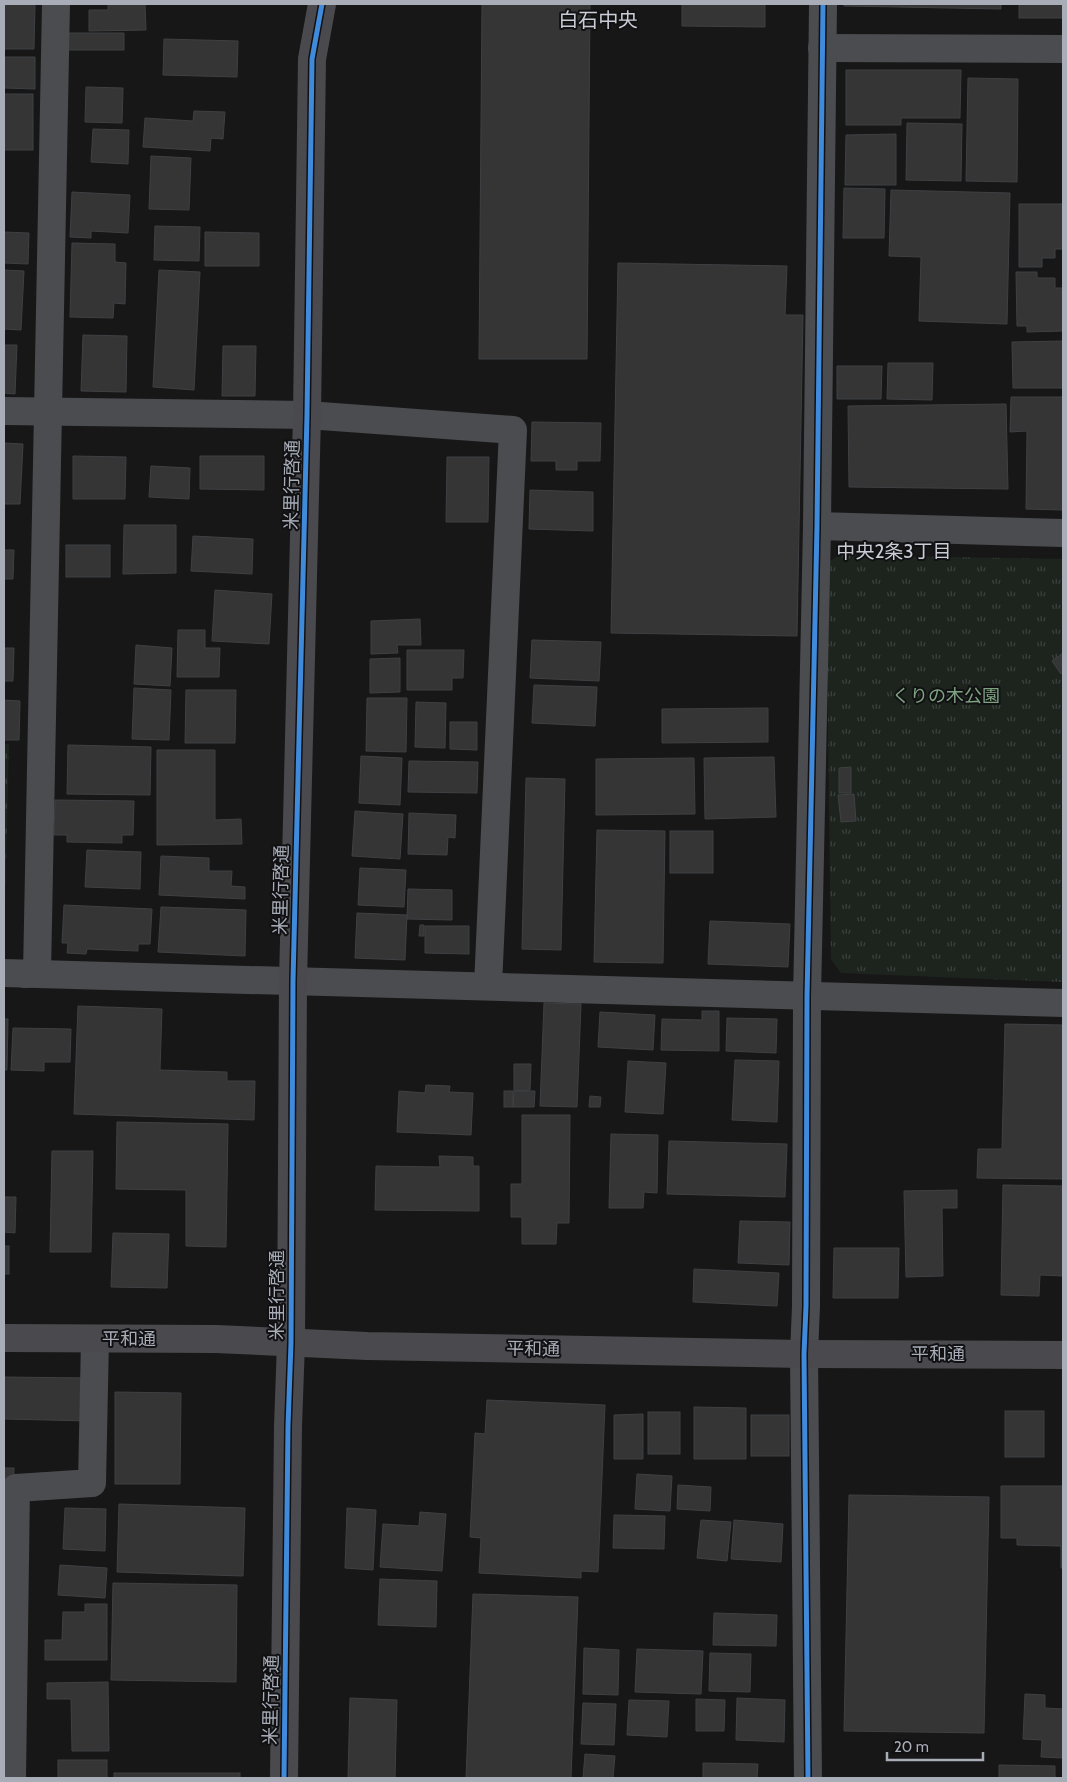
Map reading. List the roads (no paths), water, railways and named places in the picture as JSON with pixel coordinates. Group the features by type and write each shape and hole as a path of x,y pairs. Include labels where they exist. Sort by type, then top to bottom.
{"street":[{"path":"14,973 37,973 56,4"},
{"name":"米里行啓通","path":"284,1778 288,1426 291,1343 293,981 307,416 312,58 322,4"},
{"path":"808,1778 804,1354 806,1306 807,997 817,526 823,4"},
{"path":"822,48 1063,49"},
{"path":"4,411 307,416 513,430 488,986"},
{"path":"817,526 1063,533"},
{"path":"14,973 1063,1003"},
{"name":"平和通","path":"4,1338 95,1340 216,1339 291,1343 804,1354 1063,1355"},
{"path":"12,1778 16,1488 92,1483 95,1340"}],"district":[{"name":"白石中央","path":"598,20"},
{"name":"中央2条3丁目","path":"894,551"}],"park label":[{"name":"くりの木公園","path":"946,696"}]}
